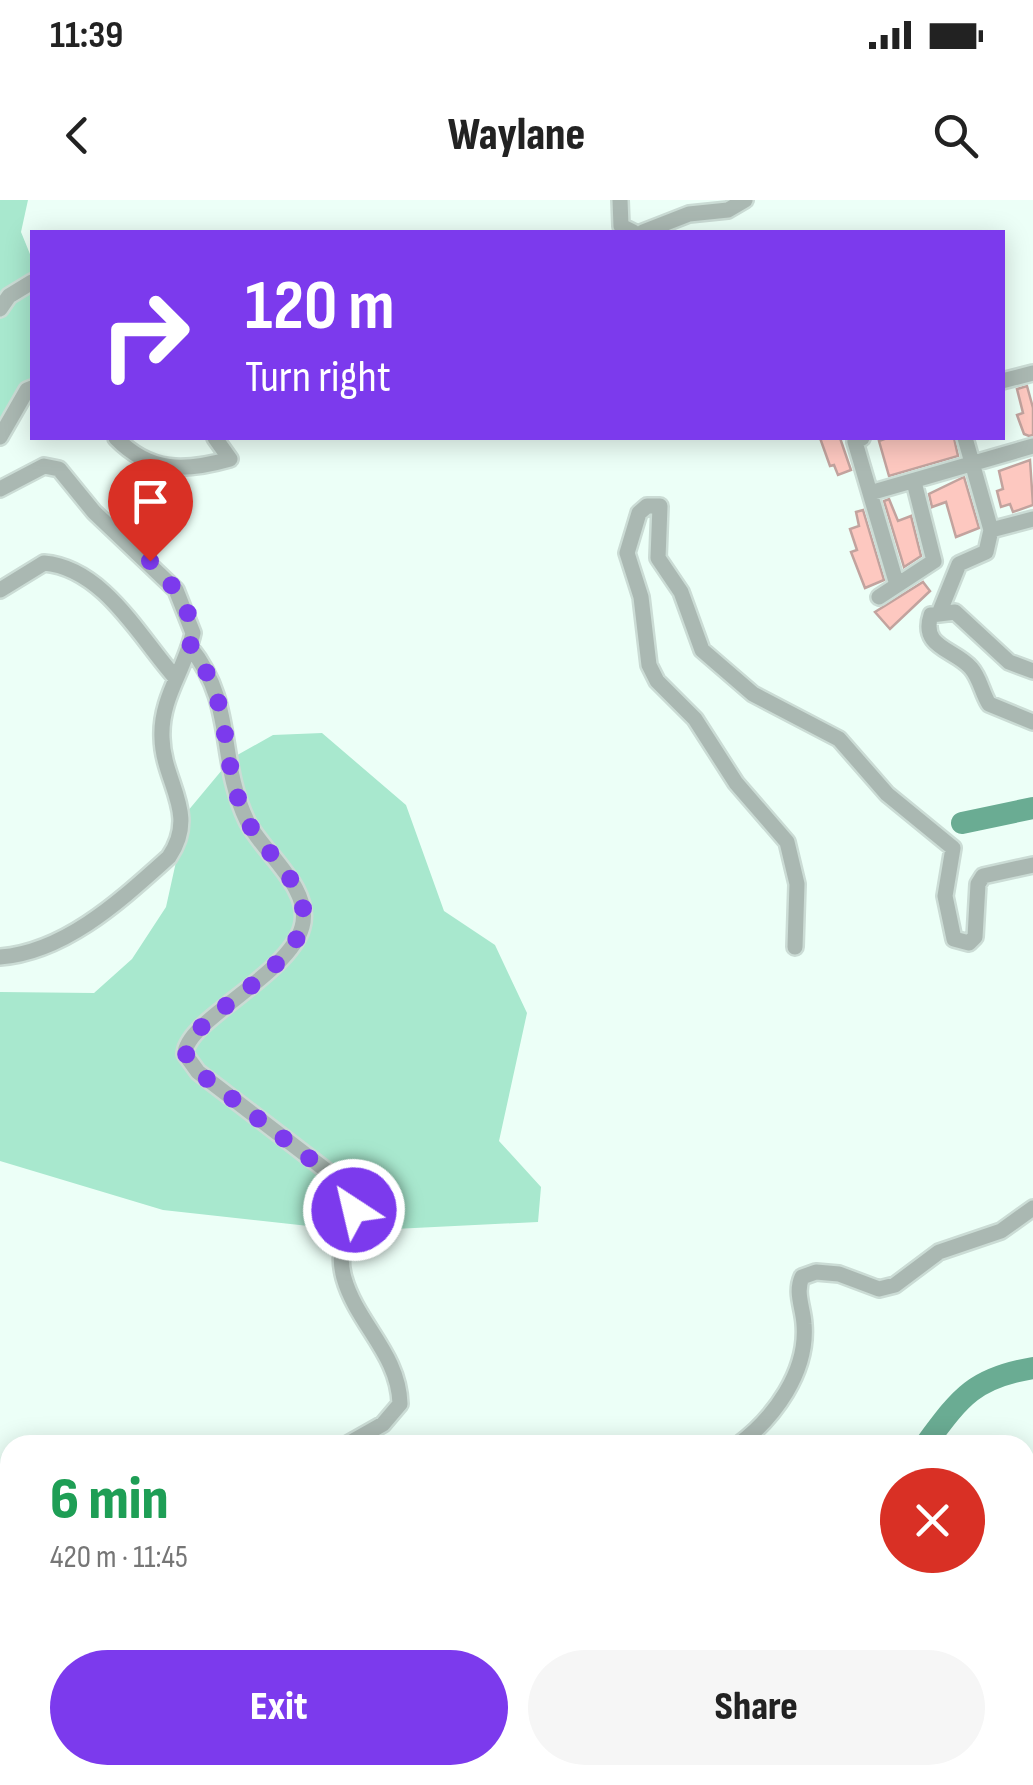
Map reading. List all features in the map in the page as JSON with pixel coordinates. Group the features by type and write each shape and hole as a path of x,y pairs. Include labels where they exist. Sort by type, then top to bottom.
{"street":[{"path":"620,200 621,226 628,230"},
{"path":"648,230 689,214 728,210 746,200"},
{"path":"0,309 9,296 30,283"},
{"path":"1005,380 1033,372"},
{"path":"0,437 30,389"},
{"path":"118,440 141,458 192,470 230,459 216,440"},
{"path":"858,440 855,442 897,585"},
{"path":"940,611 959,564 986,552 991,530 965,440"},
{"path":"870,493 1033,446"},
{"path":"0,489 44,466 59,469 94,512 176,590 191,620 190,648 174,676 161,733 181,799 182,831 178,845 169,858 92,922 28,952 0,957"},
{"path":"879,597 934,561 914,482"},
{"path":"796,946 797,884 787,842 736,784 695,719 656,681 649,665 641,597 627,554 640,513 647,506 660,506 658,558 681,592 702,650 753,694 838,740 916,820 954,848 945,896 954,939 970,943 975,937 978,884 982,876 1033,864"},
{"path":"991,530 1033,519"},
{"path":"0,590 44,562 67,567 109,598 174,676"},
{"path":"1033,670 1009,662 954,612 940,611 932,616 928,626 938,646 973,669 989,704 1033,722"},
{"path":"190,648 219,693 227,756 245,817 296,890 304,911 298,938 240,1000 206,1020 192,1035 186,1054 198,1072 346,1191 354,1210 341,1266 356,1305 392,1364 400,1404 383,1424 364,1435"},
{"path":"749,1435 772,1413 797,1368 804,1339 799,1300 802,1278 816,1272 839,1274 879,1288 896,1285 939,1252 1001,1231 1033,1208"}],"green space":[{"path":"0,200 28,200 21,232 30,254 30,404 0,427"},
{"path":"322,733 406,805 444,911 495,945 527,1013 499,1141 541,1187 538,1222 354,1231 163,1210 0,1161 0,992 94,993 132,959 166,907 187,812 232,758 273,735"}],"building":[{"path":"1027,386 1033,408 1033,435 1029,436 1024,434 1017,415 1023,413 1017,389"},
{"path":"821,440 841,440 851,470 838,475 834,465 830,466"},
{"path":"954,440 958,456 889,476 879,441"},
{"path":"1030,460 1033,505 1013,512 1010,504 1001,507 997,491 1003,489 999,471"},
{"path":"964,477 979,528 956,537 946,502 932,507 929,494"},
{"path":"889,499 898,521 911,516 921,556 904,567 884,501"},
{"path":"863,510 884,580 865,588 851,552 857,550 850,529 859,526 856,512"},
{"path":"923,582 930,591 890,629 875,612"}],"waterway":[{"path":"962,823 1033,808"},
{"path":"933,1435 959,1403 982,1384 1033,1368"}],"route":[{"path":"150,561 186,606 193,634 190,648 219,693 227,756 245,817 258,841 290,880 304,911 298,938 240,1000 206,1020 185,1046 186,1054 198,1072 327,1172 346,1191 354,1210"}]}
